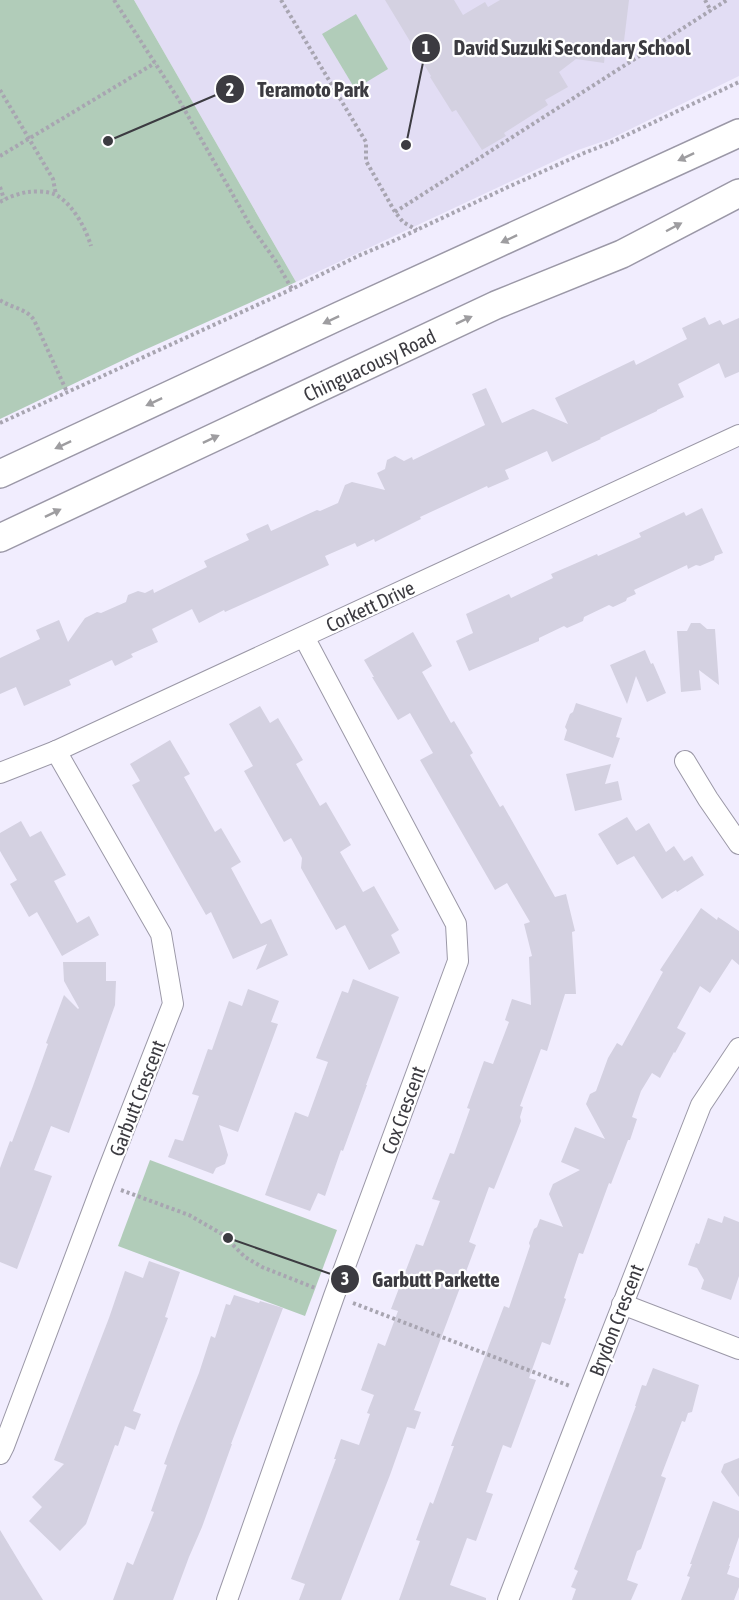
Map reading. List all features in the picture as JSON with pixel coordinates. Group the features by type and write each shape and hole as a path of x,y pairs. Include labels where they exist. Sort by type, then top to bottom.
{"main road":[{"path":"0,474 739,133"},
{"name":"Chinguacousy Road","path":"0,538 496,304 622,254 739,193"}],"street":[{"name":"Corkett Drive","path":"0,773 56,752 739,435"},
{"name":"Cox Crescent","path":"227,1600 334,1296 458,961 456,924 303,637"},
{"name":"Garbutt Crescent","path":"0,1454 173,1004 161,934 56,752"},
{"path":"685,761 739,844"},
{"name":"Brydon Crescent","path":"508,1600 701,1105 739,1048"},
{"path":"622,1304 739,1349"}],"path":[{"path":"114,0 196,129 250,225 291,289"},
{"path":"281,0 366,142 366,161 395,212 403,222 417,230"},
{"path":"705,0 711,11"},
{"path":"395,212 728,0"},
{"path":"0,156 155,63"},
{"path":"0,423 739,82"},
{"path":"0,90 53,179 56,195"},
{"path":"0,188 2,201 25,193 56,195 66,203 81,223 91,246"},
{"path":"0,300 28,313 34,320 67,392"}],"shaded area":[{"path":"134,0 739,0 739,76 610,139 578,150 296,282"}],"green space":[{"path":"0,0 134,0 296,282 140,352 0,419"},
{"path":"356,14 388,69 355,89 322,34"},
{"path":"150,1160 337,1230 305,1316 118,1246"}],"building":[{"path":"385,0 454,0 463,15 485,2 488,7 500,0 629,0 624,41 607,39 604,63 576,59 559,72 568,87 545,100 548,105 504,133 506,136 482,150 456,110 452,112"},
{"path":"705,317 709,325 720,320 723,325 739,318 739,372 725,378 719,363 678,384 684,397 552,462 547,451 505,470 509,479 488,488 487,486 420,517 421,519 375,542 374,539 357,547 355,543 325,556 329,565 199,623 192,609 152,629 158,642 131,654 133,657 115,666 112,660 69,680 71,685 24,706 16,687 0,694 0,658 40,639 36,630 59,620 68,642 85,618 126,602 128,595 138,591 145,593 153,589 154,593 207,567 204,561 249,540 246,534 268,524 271,531 338,503 345,485 352,482 385,490 377,473 385,469 387,460 395,456 404,461 412,457 413,460 485,425 472,394 486,388 502,423 533,409 568,424 555,398 634,360 636,365 687,339 682,328"},
{"path":"702,508 723,553 715,556 714,560 688,569 687,565 634,590 636,594 627,598 626,601 613,607 609,605 584,617 583,621 567,628 564,626 539,638 539,641 469,671 456,641 473,633 466,614 509,594 511,598 553,578 551,574 641,537 639,533 684,512 686,516"},
{"path":"691,623 700,623 707,629 715,629 719,685 699,670 701,690 681,692 677,631 687,631"},
{"path":"413,632 432,666 422,672 451,723 454,721 473,753 470,755 500,807 503,805 555,897 566,894 575,931 572,932 576,994 565,994 547,1051 541,1049 520,1106 523,1107 521,1121 494,1189 489,1187 469,1242 476,1245 414,1410 421,1412 415,1429 407,1427 341,1600 299,1600 305,1584 291,1579 336,1459 334,1459 341,1439 359,1445 374,1395 361,1390 378,1343 385,1346 398,1311 391,1309 416,1244 423,1246 440,1201 432,1199 450,1153 454,1154 484,1061 493,1064 509,1022 505,1020 512,999 531,1005 529,957 532,956 524,924 530,922 507,883 495,890 420,760 433,753 410,713 398,720 364,660"},
{"path":"645,650 666,693 647,702 636,676 627,704 610,665"},
{"path":"576,703 622,718 616,737 620,738 613,758 564,740 567,730 565,727"},
{"path":"260,706 270,723 278,718 303,760 296,764 320,806 326,802 351,845 340,852 363,892 374,886 399,930 391,935 400,953 369,970 345,925 336,930 301,868 302,858 291,838 284,842 244,771 253,766 229,724"},
{"path":"170,740 190,774 184,777 215,832 221,828 241,862 231,868 261,924 271,919 288,955 256,970 267,944 233,959 211,912 206,915 132,785 140,781 130,764"},
{"path":"611,764 605,784 618,781 622,800 575,811 566,774"},
{"path":"627,817 636,831 649,823 666,852 674,846 684,861 692,856 704,875 662,899 634,856 617,865 598,834"},
{"path":"21,821 30,837 41,831 66,875 54,881 77,923 89,916 99,935 62,956 37,912 29,917 10,884 17,880 0,851 0,833"},
{"path":"701,908 717,920 718,917 739,931 739,965 732,959 710,993 700,986 677,1028 686,1033 675,1053 660,1078 652,1073 641,1091 632,1117 637,1119 630,1140 628,1140 611,1184 609,1183 583,1254 579,1253 550,1345 542,1342 529,1378 536,1380 511,1448 503,1445 486,1492 493,1494 476,1541 467,1538 450,1585 486,1598 486,1600 399,1600 420,1541 416,1540 430,1502 433,1504 454,1446 451,1446 504,1306 509,1308 534,1229 540,1219 563,1227 549,1194 553,1184 580,1170 561,1162 575,1127 605,1139 586,1104 590,1094 596,1091 608,1058 617,1043 622,1046 663,972 660,970"},
{"path":"63,962 106,962 106,981 116,981 115,1005 69,1133 51,1126 34,1170 52,1176 17,1269 0,1262 0,1168 33,1086 64,995 79,1008 64,981"},
{"path":"353,979 399,997 325,1196 318,1193 310,1211 265,1195 295,1112 308,1117 328,1062 316,1058 342,991 348,993"},
{"path":"248,989 279,1001 271,1022 278,1024 238,1132 219,1125 228,1155 225,1164 216,1168 213,1174 168,1157 175,1139 183,1141 199,1096 192,1094 208,1049 212,1050 229,1001 242,1006"},
{"path":"724,1216 739,1222 739,1276 731,1300 701,1289 704,1280 697,1268 688,1265 696,1243 699,1244 708,1218 722,1223"},
{"path":"149,1261 180,1272 165,1317 168,1318 133,1411 141,1414 135,1430 125,1426 118,1446 115,1445 86,1524 60,1551 29,1521 42,1507 32,1497 64,1464 54,1460 125,1271 143,1278"},
{"path":"234,1295 283,1308 202,1527 173,1600 113,1600 127,1562 133,1565 154,1512 151,1511 167,1465 164,1464 211,1336 215,1338 226,1304 230,1305"},
{"path":"653,1368 699,1385 692,1412 688,1413 685,1422 682,1421 661,1476 666,1478 641,1549 637,1551 627,1580 638,1584 631,1600 572,1600 576,1589 571,1587 578,1571 574,1569 642,1385 646,1386"},
{"path":"739,1458 739,1497 721,1472 724,1464"},
{"path":"713,1501 739,1511 739,1537 727,1574 739,1578 739,1587 734,1600 681,1600 690,1577 687,1576 692,1564 690,1564"},
{"path":"0,1530 23,1568 43,1600 0,1600"}],"place":[{"name":"Teramoto Park","path":"108,141"},
{"name":"David Suzuki Secondary School","path":"406,145"},
{"name":"Garbutt Parkette","path":"228,1238"}]}
